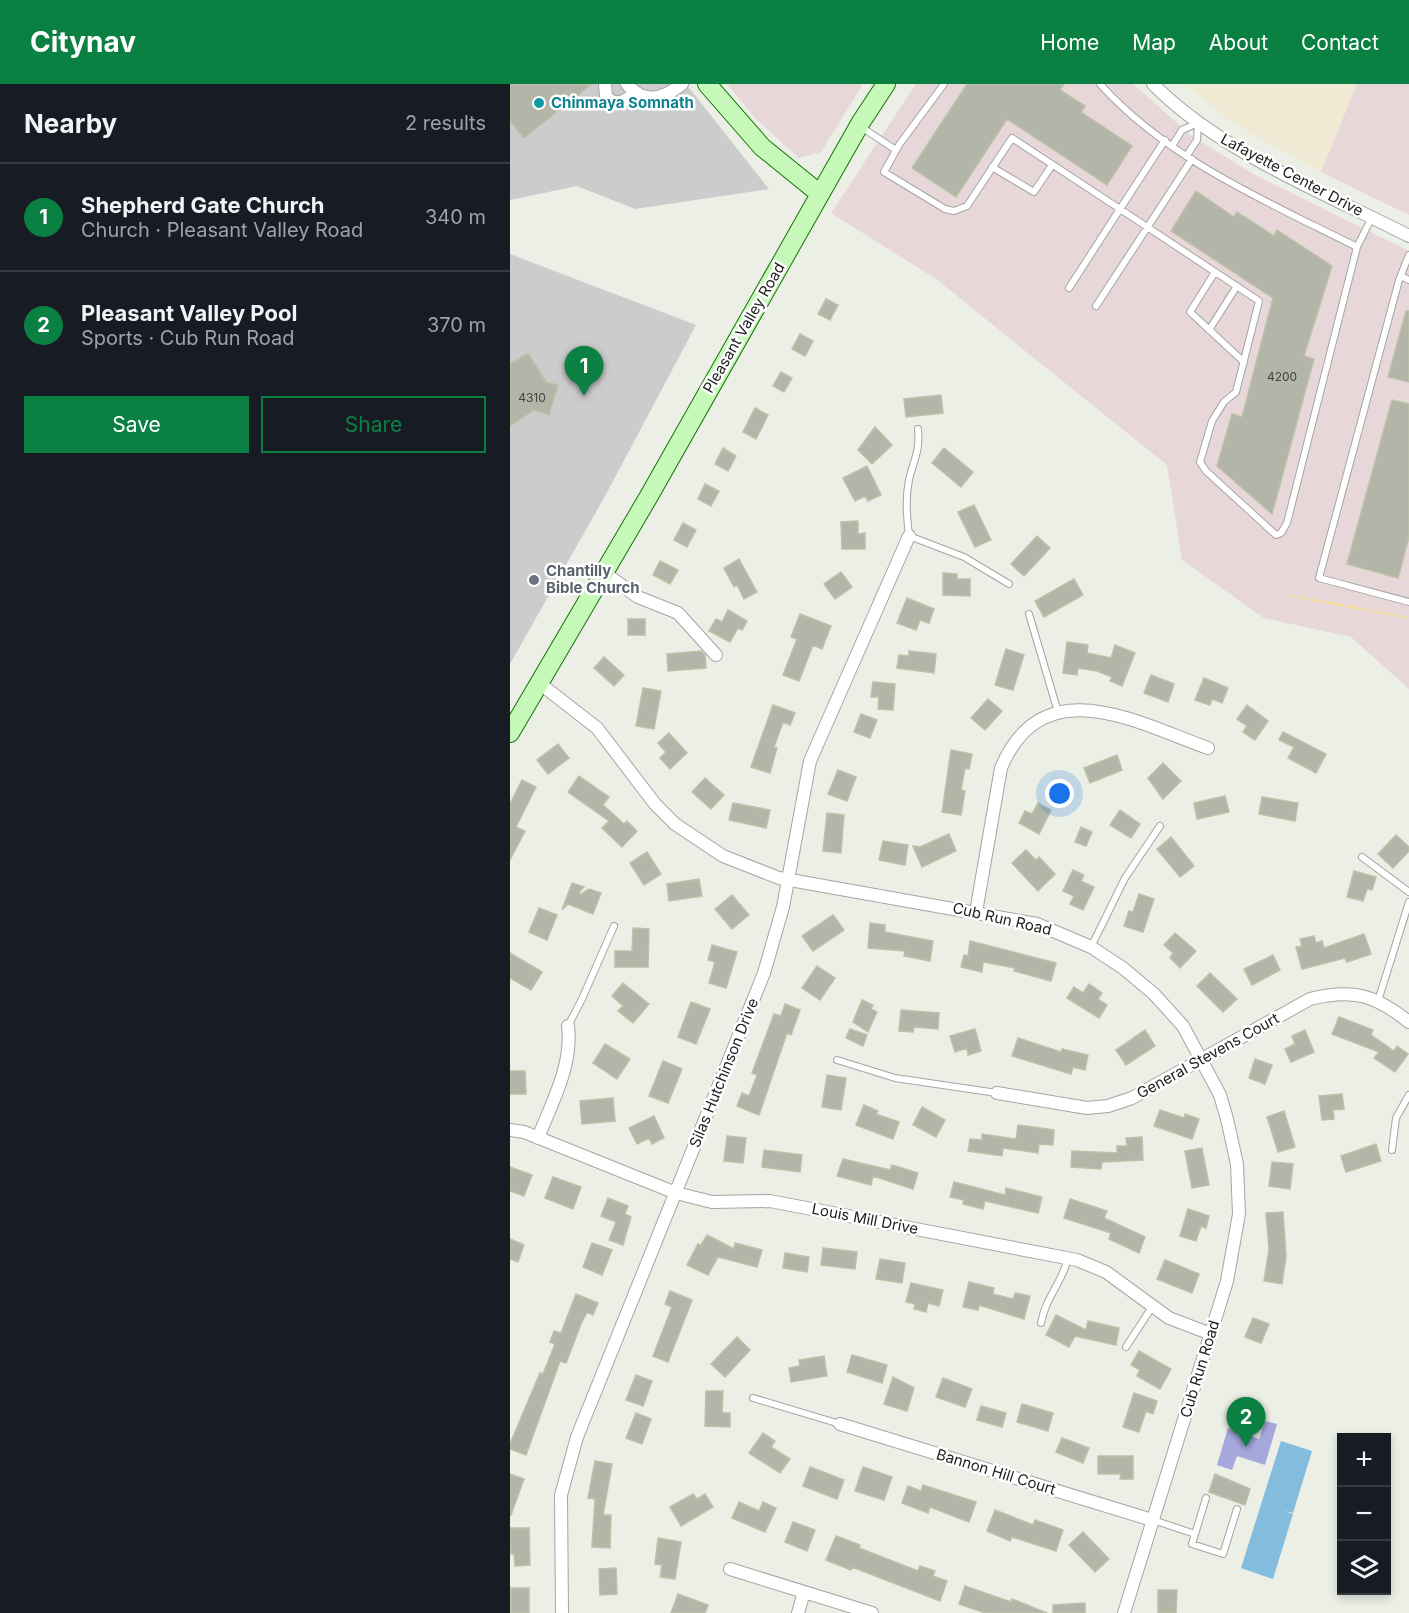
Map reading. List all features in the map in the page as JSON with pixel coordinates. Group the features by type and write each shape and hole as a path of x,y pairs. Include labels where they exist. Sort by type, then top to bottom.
{"main road":[{"path":"707,84 762,147 820,194"},
{"name":"Pleasant Valley Road","path":"510,733 858,125 886,84"}],"street":[{"path":"605,84 606,98 616,104 625,102 631,89 657,98 671,93 682,84"},
{"name":"Lafayette Center Drive","path":"1153,84 1198,123 1239,149 1409,236"},
{"name":"Silas Hutchinson Drive","path":"562,1613 560,1526 562,1485 580,1428 775,944 810,761 909,536"},
{"path":"603,572 638,597 678,613 716,655"},
{"name":"Cub Run Road","path":"538,682 597,728 645,791 675,824 723,856 788,879 1037,924 1091,946 1123,968 1154,994 1183,1026 1220,1095 1233,1139 1237,1164 1239,1214 1227,1281 1124,1613"},
{"path":"976,912 998,781 1006,756 1032,726 1058,712 1084,708 1103,711 1208,748"},
{"name":"General Stevens Court","path":"997,1093 1087,1108 1108,1106 1132,1098 1310,999 1342,993 1378,1001 1409,1022"},
{"path":"538,1138 567,1065 570,1040 568,1026"},
{"name":"Louis Mill Drive","path":"510,1130 538,1138 676,1193 712,1202 770,1201 1068,1258 1106,1272 1169,1318 1210,1334"},
{"name":"Bannon Hill Court","path":"840,1424 1152,1520"},
{"path":"729,1569 872,1613"},
{"path":"798,1613 804,1592"}],"lane":[{"path":"944,84 896,150 884,172 945,209 954,211 967,206 1012,138 1259,301 1236,392 1224,402 1212,421 1200,462 1206,471 1276,535 1281,533 1287,523 1358,247 1372,217"},
{"path":"1100,84 1172,146 1189,157 1234,184 1358,247"},
{"path":"1096,306 1148,228 1189,157 1197,140 1198,123 1182,130 1172,146"},
{"path":"858,125 896,150"},
{"path":"1069,288 1165,140"},
{"path":"992,167 1035,192 1052,165"},
{"path":"1409,255 1401,276 1318,578 1409,602"},
{"path":"1215,272 1190,312 1244,363"},
{"path":"1401,276 1409,280"},
{"path":"1209,330 1237,286"},
{"path":"918,429 920,449 909,480 906,506 909,536 964,557 1009,584"},
{"path":"1029,614 1058,712"},
{"path":"1091,946 1125,878 1160,826"},
{"path":"1362,857 1409,892"},
{"path":"1378,1001 1409,902"},
{"path":"568,1026 614,926"},
{"path":"837,1060 896,1078 997,1093"},
{"path":"1392,1150 1396,1118 1409,1095"},
{"path":"1041,1323 1044,1307 1064,1273 1068,1258"},
{"path":"1126,1347 1152,1307"},
{"path":"753,1398 803,1411 840,1424"},
{"path":"1206,1498 1192,1544 1223,1554 1237,1509"},
{"path":"1152,1520 1195,1534"}],"path":[{"path":"1287,595 1409,618"}],"shaded area":[{"path":"510,84 686,84 769,189 635,209 577,186 510,200"},
{"path":"727,84 863,84 821,152 799,158 756,119"},
{"path":"916,84 1133,84 1192,136 1255,175 1409,251 1409,689 1351,637 1264,618 1182,560 1167,465 936,279 831,213"},
{"path":"1184,84 1357,84 1321,172 1236,125"},
{"path":"1357,84 1409,84 1409,215 1321,172"},
{"path":"510,254 696,325 605,496 510,664"},
{"path":"1265,1421 1277,1424 1265,1465 1237,1456 1232,1470 1217,1465 1228,1428 1259,1439"},
{"path":"1281,1441 1312,1451 1293,1513 1284,1511 1293,1514 1273,1579 1241,1568"}],"building":[{"name":"Chinmaya Somnath","path":"510,84 592,84 524,138 510,121"},
{"path":"967,84 1064,84 1060,90 1085,106 1081,112 1132,146 1107,185 1007,119 956,197 912,168"},
{"path":"1196,191 1234,217 1237,212 1274,236 1277,230 1332,266 1304,356 1314,359 1272,514 1217,466 1232,414 1242,417 1273,298 1171,231"},
{"path":"826,299 838,305 830,320 818,314"},
{"path":"1406,311 1409,311 1409,382 1388,377"},
{"path":"800,334 813,341 805,356 792,349"},
{"path":"528,353 546,382 558,385 549,415 534,410 510,426 510,364"},
{"path":"781,372 792,378 784,392 773,386"},
{"path":"941,395 943,413 906,417 904,399"},
{"path":"1392,400 1409,404 1409,537 1398,578 1347,564"},
{"path":"755,408 768,415 756,439 743,432"},
{"path":"875,427 892,445 872,464 858,450"},
{"path":"723,448 736,456 728,471 715,464"},
{"path":"944,448 973,472 961,487 932,463"},
{"path":"867,466 881,495 868,501 865,496 855,501 843,478"},
{"path":"705,484 719,491 711,506 698,499"},
{"path":"974,505 991,540 975,547 958,512"},
{"path":"858,521 858,534 865,533 865,549 842,549 841,522"},
{"path":"683,523 696,530 687,547 674,540"},
{"path":"1037,536 1050,548 1024,576 1011,564"},
{"path":"739,559 757,592 744,599 737,585 734,587 724,568"},
{"path":"660,561 678,570 670,584 653,575"},
{"path":"841,572 852,587 835,599 824,584"},
{"path":"943,573 957,574 957,579 970,579 970,596 943,595"},
{"path":"1074,579 1083,595 1044,617 1035,601"},
{"path":"907,598 934,609 929,623 920,620 916,630 897,623"},
{"path":"728,610 747,621 742,630 738,628 730,642 709,631 716,619 722,622"},
{"path":"800,614 831,626 822,649 813,645 799,681 783,675 797,639 791,637"},
{"path":"628,619 645,619 645,635 628,635"},
{"path":"1067,642 1088,645 1087,653 1111,658 1115,645 1135,653 1122,686 1110,681 1112,677 1097,671 1078,668 1077,675 1063,673"},
{"path":"1006,649 1024,655 1013,690 995,685"},
{"path":"701,651 705,655 706,668 668,671 667,654"},
{"path":"909,651 936,654 934,673 897,668 899,655 909,656"},
{"path":"604,657 624,675 614,686 594,668"},
{"path":"1151,675 1174,684 1168,702 1144,693"},
{"path":"1204,678 1228,688 1222,703 1212,699 1210,705 1195,700"},
{"path":"873,682 895,684 893,710 878,709 879,697 871,697"},
{"path":"643,688 661,691 654,729 636,726"},
{"path":"988,699 1002,711 985,730 971,718"},
{"path":"773,705 795,713 790,725 783,722 774,747 777,748 770,773 751,767"},
{"path":"1247,705 1268,721 1255,740 1243,732 1247,726 1237,719"},
{"path":"861,714 877,720 870,738 854,732"},
{"path":"1283,732 1326,754 1316,773 1288,758 1294,747 1279,740"},
{"path":"669,733 687,753 670,769 660,758 666,752 658,743"},
{"path":"558,744 569,758 548,774 537,760"},
{"path":"951,750 972,754 969,769 965,768 961,790 965,791 961,815 942,812"},
{"path":"1117,755 1122,770 1090,783 1084,768"},
{"path":"1163,763 1181,781 1163,799 1148,778"},
{"path":"838,770 856,777 847,801 828,794"},
{"path":"579,776 609,797 603,805 624,824 627,821 637,831 622,847 602,828 609,821 568,792"},
{"path":"705,778 724,795 711,809 692,792"},
{"path":"522,780 536,787 516,827 525,831 510,860 510,804"},
{"path":"1225,796 1229,812 1197,819 1194,803"},
{"path":"1262,797 1298,803 1295,821 1259,814"},
{"path":"733,803 770,810 766,828 729,820"},
{"path":"1038,803 1051,810 1039,834 1019,823 1025,811 1032,814"},
{"path":"1120,810 1140,824 1131,838 1110,825"},
{"path":"827,813 844,815 841,853 823,851"},
{"path":"1081,827 1092,832 1086,846 1075,842"},
{"path":"949,834 956,851 922,867 913,846 920,847"},
{"path":"1396,835 1409,847 1409,851 1393,868 1378,854"},
{"path":"1171,837 1194,866 1180,877 1157,849"},
{"path":"883,841 908,845 905,865 879,860"},
{"path":"1026,850 1036,860 1039,857 1055,874 1038,891 1012,863"},
{"path":"647,852 661,874 644,885 630,863"},
{"path":"1073,870 1084,875 1081,881 1094,887 1083,910 1070,904 1074,896 1063,891"},
{"path":"1354,871 1376,877 1372,890 1367,889 1363,901 1347,897"},
{"path":"699,879 702,896 669,901 667,884"},
{"path":"572,883 584,887 579,892 581,894 589,889 601,893 593,914 568,904 562,910"},
{"path":"1139,894 1154,899 1143,932 1124,926 1129,911 1133,912"},
{"path":"732,895 749,915 732,929 715,909"},
{"path":"539,908 557,915 547,940 529,932"},
{"path":"833,915 844,930 813,951 802,936"},
{"path":"870,923 885,925 885,932 933,941 930,961 904,956 905,951 868,948"},
{"path":"633,928 649,929 648,967 615,967 615,951 632,951"},
{"path":"1175,933 1196,951 1180,968 1170,958 1173,953 1164,945"},
{"path":"1364,934 1371,954 1347,962 1345,958 1302,969 1296,947 1302,946 1300,939 1314,936 1316,943 1322,941 1324,948"},
{"path":"970,941 1056,963 1051,981 1014,971 1015,968 983,962 982,972 961,967 964,955 968,956"},
{"path":"712,945 737,952 726,988 709,983 715,962 708,960"},
{"path":"510,953 542,972 531,990 510,978"},
{"path":"1273,955 1280,970 1252,985 1244,969"},
{"path":"817,966 835,978 820,1000 802,988"},
{"path":"1210,973 1237,999 1223,1012 1197,986"},
{"path":"623,983 649,1004 633,1023 618,1011 623,1006 612,996"},
{"path":"1089,984 1102,993 1098,999 1107,1005 1099,1018 1067,998 1074,987 1083,993"},
{"path":"862,1000 873,1005 871,1009 877,1012 868,1032 853,1022"},
{"path":"691,1002 710,1009 696,1044 678,1037"},
{"path":"785,1004 800,1010 791,1035 787,1033 759,1115 737,1106 742,1093 749,1096 757,1075 752,1073 774,1014 781,1016"},
{"path":"901,1010 939,1013 938,1029 914,1027 913,1032 899,1031"},
{"path":"1339,1017 1373,1030 1371,1035 1394,1051 1397,1046 1408,1054 1395,1072 1374,1058 1379,1052 1332,1034"},
{"path":"850,1029 867,1035 863,1046 846,1038"},
{"path":"975,1029 981,1051 968,1055 967,1048 955,1052 950,1036"},
{"path":"1145,1030 1155,1046 1126,1065 1116,1050"},
{"path":"1305,1030 1314,1052 1291,1062 1285,1049 1295,1044 1292,1036"},
{"path":"1018,1038 1061,1052 1062,1049 1088,1055 1085,1070 1073,1067 1071,1074 1012,1056"},
{"path":"605,1044 630,1059 617,1079 593,1063"},
{"path":"1255,1059 1272,1065 1265,1084 1249,1078"},
{"path":"663,1061 682,1069 668,1103 649,1096"},
{"path":"510,1071 525,1071 526,1094 510,1094"},
{"path":"827,1075 846,1078 841,1110 822,1107"},
{"path":"1342,1094 1344,1109 1333,1110 1334,1119 1322,1120 1319,1096"},
{"path":"613,1098 615,1121 582,1124 580,1101"},
{"path":"864,1105 878,1111 876,1114 899,1122 893,1139 856,1125"},
{"path":"922,1107 945,1120 936,1137 913,1125"},
{"path":"1160,1110 1184,1118 1185,1114 1199,1119 1192,1139 1154,1126"},
{"path":"1284,1111 1295,1147 1278,1152 1267,1117"},
{"path":"654,1116 664,1138 652,1144 649,1138 637,1144 629,1128"},
{"path":"1018,1125 1054,1130 1053,1145 1039,1144 1038,1153 1003,1148 1002,1156 968,1151 970,1139 982,1140 982,1134 1016,1139"},
{"path":"727,1136 746,1138 743,1163 724,1161"},
{"path":"1142,1137 1143,1160 1102,1162 1101,1169 1071,1167 1072,1151 1117,1153 1117,1146 1127,1146 1126,1138"},
{"path":"1376,1144 1381,1161 1346,1172 1341,1156"},
{"path":"1202,1148 1209,1185 1192,1188 1185,1151"},
{"path":"764,1150 802,1155 800,1172 762,1167"},
{"path":"843,1159 890,1170 892,1165 918,1173 913,1189 873,1176 871,1185 837,1176"},
{"path":"1272,1162 1293,1164 1290,1189 1269,1186"},
{"path":"510,1167 532,1175 524,1196 510,1191"},
{"path":"553,1177 581,1187 573,1209 545,1198"},
{"path":"954,1182 1005,1195 1006,1188 1042,1197 1038,1213 985,1201 983,1209 963,1204 964,1200 950,1197"},
{"path":"608,1198 628,1206 625,1214 631,1217 623,1245 609,1240 616,1222 601,1216"},
{"path":"1070,1199 1107,1211 1104,1218 1145,1237 1139,1253 1109,1239 1111,1233 1064,1218"},
{"path":"1188,1209 1209,1216 1206,1228 1201,1226 1196,1241 1180,1236"},
{"path":"1283,1212 1286,1256 1282,1284 1264,1281 1269,1249 1266,1213"},
{"path":"707,1235 734,1249 735,1243 762,1250 757,1267 718,1257 708,1275 687,1265 698,1244 701,1245"},
{"path":"510,1239 524,1245 518,1262 510,1259"},
{"path":"592,1243 612,1250 602,1275 583,1267"},
{"path":"823,1248 857,1252 855,1269 821,1265"},
{"path":"785,1253 809,1257 807,1272 783,1268"},
{"path":"880,1259 905,1263 902,1283 876,1279"},
{"path":"1165,1260 1199,1274 1192,1293 1157,1279"},
{"path":"969,1282 994,1288 993,1294 1013,1299 1015,1293 1030,1296 1024,1319 979,1305 978,1310 963,1307"},
{"path":"911,1283 943,1290 939,1306 928,1303 926,1312 914,1309 915,1304 906,1302"},
{"path":"670,1291 692,1300 668,1362 653,1356 672,1307 665,1304"},
{"path":"576,1294 598,1303 593,1315 587,1312 566,1363 560,1361 526,1455 510,1449 510,1444 555,1344 550,1342 554,1331 561,1333"},
{"path":"1056,1315 1086,1330 1088,1321 1119,1328 1116,1345 1075,1336 1069,1347 1046,1335"},
{"path":"1253,1318 1269,1324 1261,1343 1245,1337"},
{"path":"737,1337 750,1350 725,1377 711,1364"},
{"path":"1139,1351 1171,1369 1160,1389 1137,1376 1140,1370 1131,1365"},
{"path":"852,1355 887,1365 882,1383 847,1372"},
{"path":"824,1356 827,1376 791,1382 789,1368 800,1366 799,1360"},
{"path":"636,1375 652,1381 643,1406 626,1400"},
{"path":"893,1377 914,1388 907,1411 884,1404"},
{"path":"943,1378 972,1389 965,1407 936,1397"},
{"path":"706,1391 723,1391 722,1413 730,1413 730,1427 705,1426"},
{"path":"1134,1393 1157,1401 1153,1414 1146,1411 1139,1432 1123,1427"},
{"path":"1022,1404 1053,1413 1048,1431 1017,1422"},
{"path":"981,1406 1006,1413 1002,1427 977,1420"},
{"path":"636,1413 651,1419 642,1444 626,1438"},
{"path":"763,1433 775,1441 771,1447 790,1459 780,1473 749,1453"},
{"path":"1062,1438 1089,1448 1083,1463 1056,1452"},
{"path":"1098,1456 1133,1456 1133,1479 1120,1479 1121,1474 1098,1474"},
{"path":"595,1461 612,1464 603,1515 611,1515 610,1548 592,1547 595,1499 588,1498"},
{"path":"810,1467 844,1480 837,1499 803,1486"},
{"path":"863,1467 892,1477 884,1500 855,1491"},
{"path":"510,1474 524,1479 511,1515 510,1515"},
{"path":"1215,1474 1250,1489 1245,1505 1209,1492"},
{"path":"923,1485 976,1502 969,1522 930,1507 928,1513 902,1503 908,1486 921,1491"},
{"path":"693,1494 697,1499 705,1494 713,1507 681,1526 670,1507"},
{"path":"739,1502 759,1511 763,1502 776,1508 765,1532 732,1518"},
{"path":"995,1510 1033,1525 1035,1520 1063,1530 1056,1551 1012,1537 1010,1541 987,1531"},
{"path":"793,1522 815,1530 807,1551 785,1542"},
{"path":"510,1528 529,1528 530,1565 515,1566 514,1554 511,1554"},
{"path":"1083,1532 1109,1559 1095,1572 1069,1545"},
{"path":"836,1536 860,1545 859,1548 918,1571 920,1566 935,1571 933,1576 947,1581 940,1601 852,1567 851,1570 826,1560"},
{"path":"658,1538 681,1542 675,1579 660,1577 662,1565 655,1564"},
{"path":"616,1568 617,1594 600,1595 599,1569"},
{"path":"965,1586 1011,1602 1012,1599 1047,1613 985,1613 959,1604"},
{"path":"511,1588 529,1588 529,1613 511,1613"},
{"path":"1158,1590 1177,1590 1176,1613 1158,1613"},
{"path":"678,1594 708,1605 705,1613 671,1613"},
{"path":"1085,1603 1085,1613 1053,1613 1053,1605"}],"place":[{"name":"Chinmaya Somnath","path":"539,103"},
{"name":"Shepherd Gate Church","path":"584,396"},
{"name":"Chantilly Bible Church","path":"534,580"},
{"name":"Pleasant Valley Pool","path":"1246,1447"}]}
